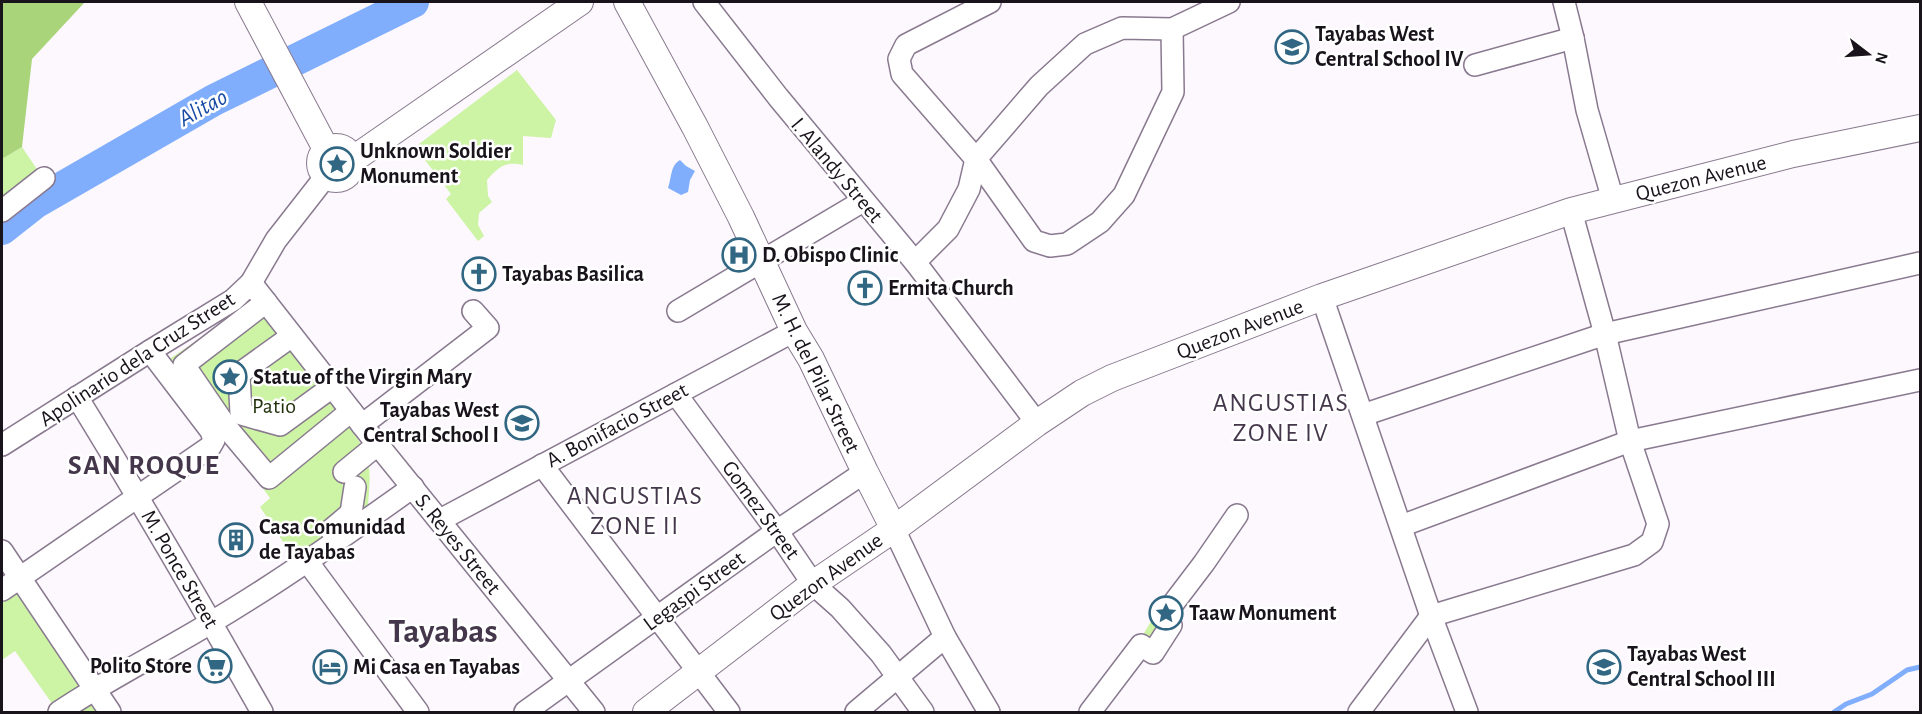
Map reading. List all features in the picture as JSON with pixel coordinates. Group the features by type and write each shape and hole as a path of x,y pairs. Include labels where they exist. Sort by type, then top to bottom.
{"main road":[{"path":"352,160 580,2"},
{"name":"M. H. del Pilar Street","path":"627,2 695,127 762,260 794,331 811,359 894,528"},
{"path":"254,11 327,150"},
{"name":"Quezon Avenue","path":"646,712 813,584 894,528 1037,423 1082,393 1112,378 1322,297 1571,211 1793,154 1920,128"},
{"path":"334,146 342,148 352,160 351,168 341,178 327,176 321,170 322,155 334,146"}],"street":[{"name":"I. Alandy Street","path":"704,2 778,97 915,262 1037,423"},
{"path":"990,2 906,45 899,59 902,74 976,159 1034,241 1050,246 1067,244 1100,222 1124,195 1173,92 1172,29"},
{"path":"915,262 948,229 969,189 976,159 1039,86 1085,45 1122,28 1172,29 1229,2"},
{"path":"1564,2 1574,38 1587,110 1613,200"},
{"path":"1475,65 1574,38"},
{"name":"Apolinario dela Cruz Street","path":"2,445 233,300 251,283 276,240 327,176"},
{"path":"2,211 44,178"},
{"path":"678,310 863,201"},
{"path":"1359,712 1431,616 1634,555 1652,542 1658,524 1630,441 1605,334 1571,211"},
{"path":"1363,415 1605,334 1920,263"},
{"name":"S. Reyes Street","path":"251,283 412,488 594,712"},
{"path":"1322,297 1431,616 1467,712"},
{"path":"223,428 184,364 266,302"},
{"path":"150,351 268,478 365,429 488,328 473,310"},
{"name":"A. Bonifacio Street","path":"440,520 794,331"},
{"path":"2,590 210,447 223,428 239,374 292,336"},
{"path":"1401,526 1630,441 1920,380"},
{"path":"223,428 279,425 332,387"},
{"name":"Gomez Street","path":"676,394 813,584 840,608 881,654 923,712"},
{"name":"M. Ponce Street","path":"77,397 138,496 262,712"},
{"path":"303,559 351,513 350,479 365,429"},
{"path":"542,465 729,712"},
{"name":"Legaspi Street","path":"525,712 777,531 865,472"},
{"path":"59,712 94,689 212,622 412,488"},
{"path":"1090,712 1141,645 1153,653 1171,625 1166,613 1237,515"},
{"name":"M. H. del Pilar Street","path":"894,528 945,637 989,712"},
{"path":"2,551 110,712"},
{"path":"303,559 418,712"},
{"path":"856,712 945,637"}],"green space":[{"path":"2,2 85,2 32,59 22,147 2,159"},
{"path":"517,70 556,120 551,138 523,136 523,165 502,166 487,180 488,196 492,202 479,213 478,225 484,236 478,241 446,199 451,194 415,147"},
{"path":"22,147 53,193 35,203 2,229 2,159"},
{"name":"Patio","path":"262,296 362,425 353,432 368,460 368,507 297,563 260,507 270,498 168,360"},
{"path":"22,590 110,712 58,712 15,651 2,660 2,603"},
{"path":"1153,618 1166,627 1154,646 1141,638"}],"water":[{"path":"680,160 695,171 690,180 688,192 681,195 668,188 673,169"}],"waterway":[{"name":"Alitao","path":"2,229 35,203 214,100 413,2"},
{"path":"1834,712 1846,704 1872,694 1907,670 1920,667"}],"place":[{"name":"Tayabas West Central School IV","path":"1292,47"},
{"name":"Unknown Soldier Monument","path":"337,164"},
{"name":"D. Obispo Clinic","path":"739,255"},
{"name":"Tayabas Basilica","path":"479,274"},
{"name":"Ermita Church","path":"865,288"},
{"name":"Statue of the Virgin Mary","path":"230,377"},
{"name":"Tayabas West Central School I","path":"522,423"},
{"name":"Casa Comunidad de Tayabas","path":"236,540"},
{"name":"Taaw Monument","path":"1166,613"},
{"name":"Polito Store","path":"215,666"},
{"name":"Mi Casa en Tayabas","path":"330,667"},
{"name":"Tayabas West Central School III","path":"1604,667"}],"district":[{"name":"ANGUSTIAS ZONE IV","path":"1281,418"},
{"name":"SAN ROQUE","path":"144,466"},
{"name":"ANGUSTIAS ZONE II","path":"635,511"},
{"name":"Tayabas","path":"443,632"}]}
